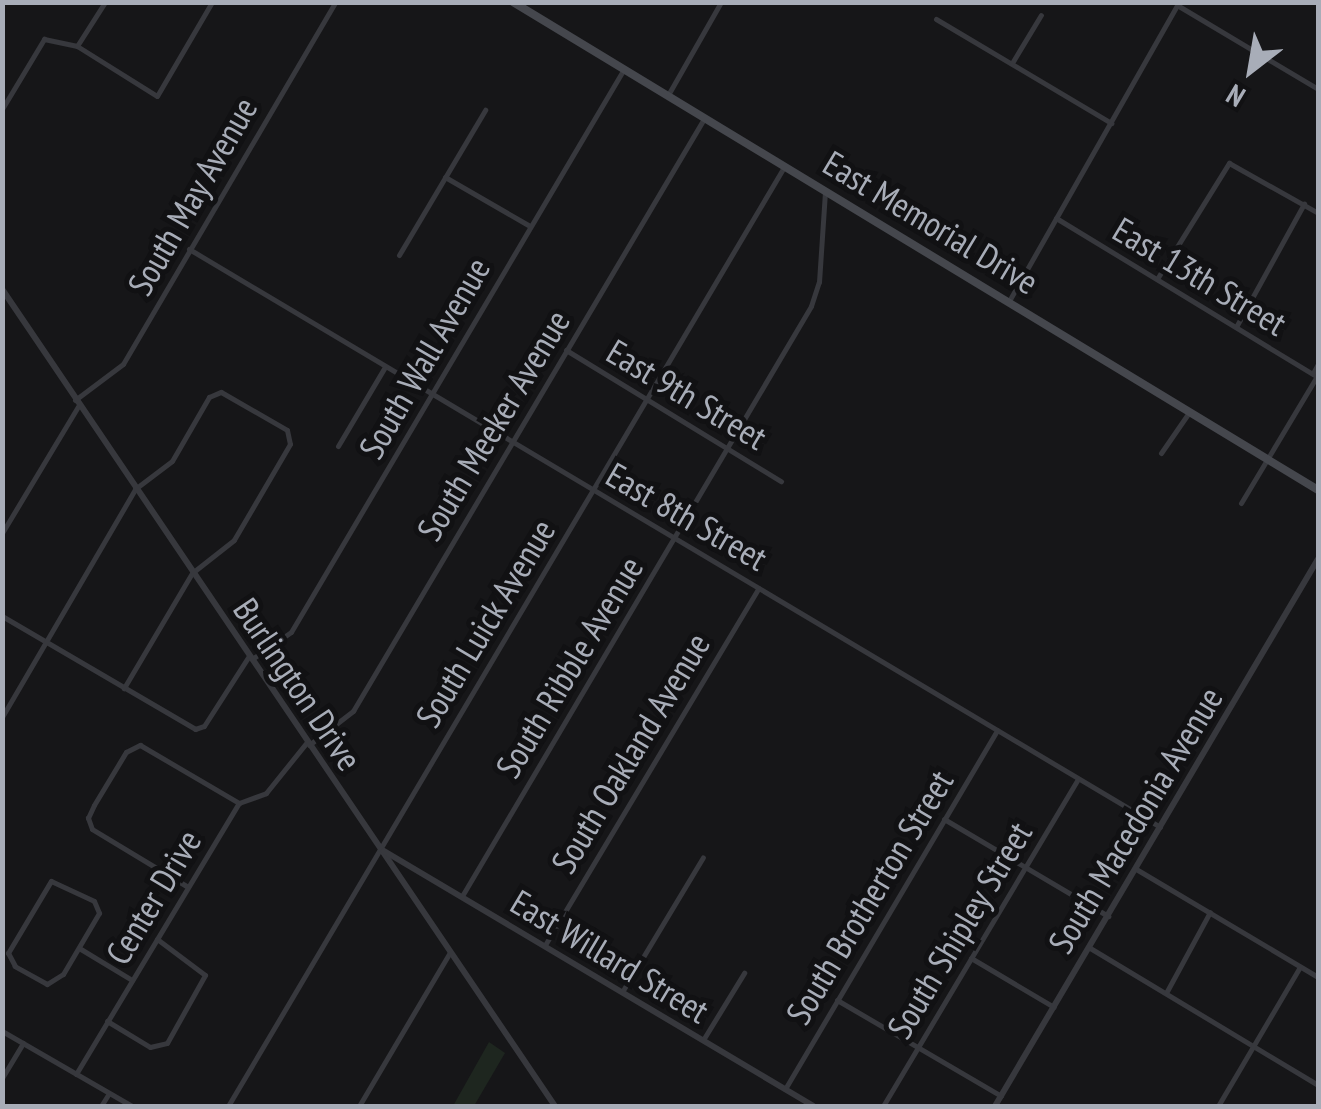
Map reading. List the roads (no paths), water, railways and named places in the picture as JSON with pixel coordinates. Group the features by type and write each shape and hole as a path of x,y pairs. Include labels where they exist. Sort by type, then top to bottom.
{"main road":[{"name":"East Memorial Drive","path":"513,2 1318,490"}],"street":[{"path":"78,46 104,2"},
{"path":"2,109 44,39 78,46 157,96 212,2"},
{"name":"South May Avenue","path":"2,534 77,403 124,364 335,2"},
{"path":"668,94 721,2"},
{"path":"1009,301 1178,4 1318,90"},
{"path":"1012,63 1041,15"},
{"path":"936,19 1111,123"},
{"name":"South Wall Avenue","path":"124,688 198,728 251,658 291,632 624,68"},
{"path":"400,256 485,110"},
{"name":"South Meeker Avenue","path":"287,763 308,743 349,717 704,117"},
{"path":"1157,279 1230,164 1318,213"},
{"name":"South Luick Avenue","path":"228,1106 785,166"},
{"path":"445,176 530,226"},
{"name":"South Ribble Avenue","path":"462,896 816,295 825,190"},
{"path":"1236,327 1304,204"},
{"name":"East 13th Street","path":"1056,218 1316,375"},
{"name":"East 8th Street","path":"189,249 1160,827"},
{"name":"Burlington Drive","path":"3,290 555,1106"},
{"name":"East 9th Street","path":"566,350 782,481"},
{"path":"1241,503 1316,375 1318,364"},
{"path":"338,446 385,367"},
{"path":"2,616 46,642 124,688 192,573 234,540 292,436 215,392 172,462 135,488 46,642 2,717"},
{"path":"1160,453 1190,411"},
{"name":"South Macedonia Avenue","path":"995,1106 1318,560"},
{"name":"South Oakland Avenue","path":"545,945 760,587"},
{"name":"South Brotherton Street","path":"785,1089 997,730"},
{"path":"188,887 92,829 88,818 94,805 126,752 140,745 238,803"},
{"name":"Center Drive","path":"76,1074 238,803 266,793 287,763"},
{"name":"South Shipley Street","path":"883,1106 1078,778"},
{"path":"944,819 1108,916"},
{"name":"East Willard Street","path":"381,849 807,1105"},
{"path":"622,992 703,857"},
{"path":"1136,868 1318,977"},
{"path":"51,881 98,905 79,948 53,984 9,959 10,944 51,881"},
{"path":"1166,992 1210,912"},
{"path":"106,1021 150,1047 167,1043 205,975 157,939"},
{"path":"79,948 132,980"},
{"path":"1089,948 1318,1085"},
{"path":"358,1106 450,952"},
{"path":"971,958 1054,1007"},
{"path":"1218,1106 1300,966"},
{"path":"703,1040 744,973"},
{"path":"837,1000 1001,1096"},
{"path":"2,1031 132,1106"},
{"path":"2,1078 22,1042"},
{"path":"102,1106 110,1093"}]}
